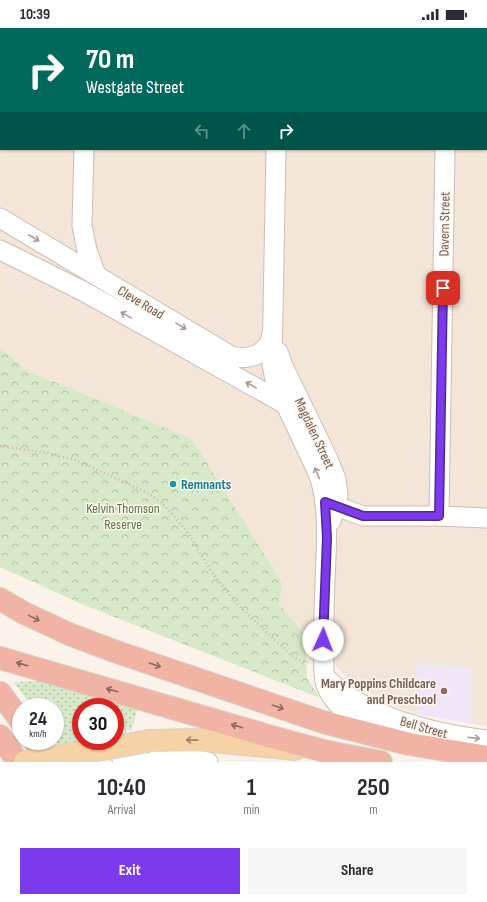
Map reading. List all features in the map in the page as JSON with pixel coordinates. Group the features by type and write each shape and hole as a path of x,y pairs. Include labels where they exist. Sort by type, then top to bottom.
{"highway":[{"name":"Bell Street","path":"0,599 69,634 114,651 323,722 409,744 487,757"},
{"path":"0,658 328,752 381,762"},
{"path":"0,693 12,709"},
{"path":"0,736 18,762"},
{"path":"41,750 49,762"}],"main road":[{"path":"25,762 149,740 202,740 328,752"}],"street":[{"path":"470,28 487,28"},
{"path":"84,150 82,226 87,250 96,275"},
{"name":"Magdalen Street","path":"276,150 272,354 274,375 276,384 318,473 330,504"},
{"name":"Davern Street","path":"439,516 445,150"},
{"name":"Cleve Road","path":"0,218 238,358 250,358 262,352 270,344 273,329"},
{"path":"55,251 78,235 82,226"},
{"name":"Cleve Road","path":"0,250 81,290 286,404"},
{"name":"Magdalen Street","path":"273,329 275,343 283,366 332,469 338,490 330,504 327,538 323,640 324,670 328,691 344,710 366,724 409,744"},
{"path":"330,504 363,516 439,516 487,518"},
{"name":"Bell Street","path":"324,670 336,687 353,699 396,719 436,732 487,740"},
{"path":"120,750 122,759 148,755 168,755 208,762"}],"path":[{"path":"0,446 47,453 73,460 146,492 161,502 188,533 211,571 239,606 298,660"}],"shaded area":[{"path":"0,150 487,150 487,726 472,724 471,667 417,664 417,714 385,702 348,679 279,604 281,584 270,563 192,439 26,370 0,347"},
{"name":"Mary Poppins Childcare and Preschool","path":"417,664 471,667 472,724 417,714"}],"green space":[{"name":"Kelvin Thomson Reserve","path":"0,347 26,370 192,439 282,584 279,604 305,634 307,678 320,698 84,605 0,567"},
{"path":"41,681 102,698 72,698 72,744 64,744 64,698 26,698 14,682"},
{"path":"124,704 138,708 131,731 124,729"}],"place":[{"name":"Remnants","path":"173,484"},
{"name":"Mary Poppins Childcare and Preschool","path":"444,691"}],"route":[{"path":"323,640 327,538 325,502 363,516 439,516 443,288"}]}
